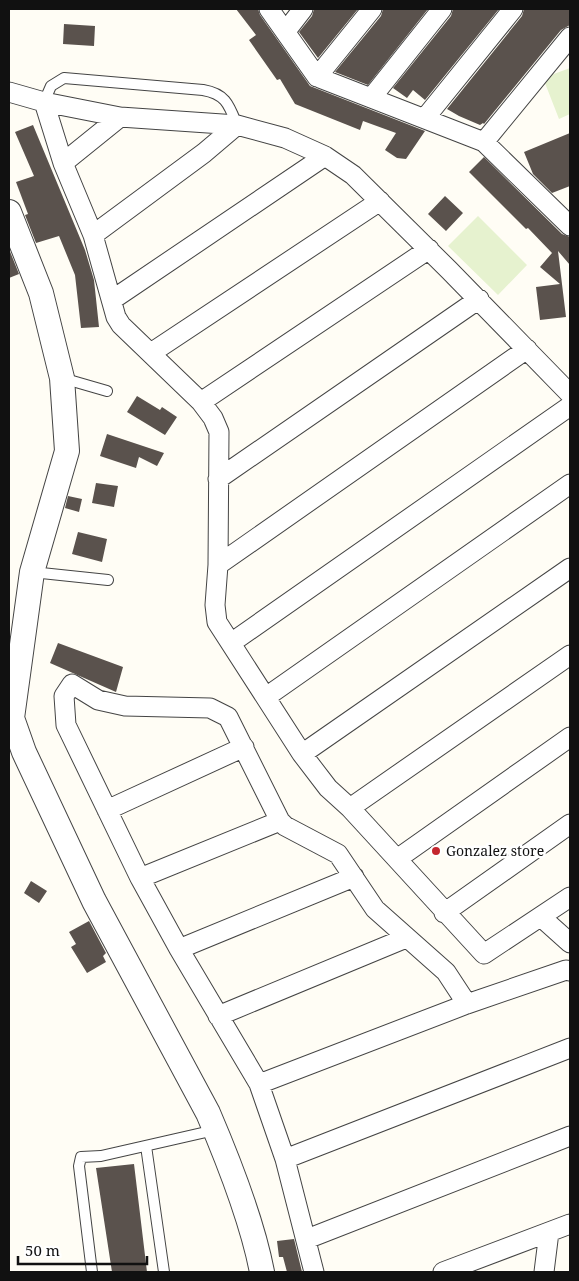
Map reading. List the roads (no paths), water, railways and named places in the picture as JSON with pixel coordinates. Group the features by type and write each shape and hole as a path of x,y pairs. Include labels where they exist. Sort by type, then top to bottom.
{"street":[{"path":"269,9 317,77 484,142 570,226"},
{"path":"286,31 303,9"},
{"path":"317,77 372,9"},
{"path":"372,98 442,9"},
{"path":"424,118 512,9"},
{"path":"484,142 570,37"},
{"path":"9,92 44,102 120,117 237,125 285,138 325,156 353,175 380,201 479,299 570,394"},
{"path":"44,102 63,163 93,235 116,317 201,402 213,418 219,432 218,565 215,605 217,622 302,754 328,788 350,808 444,913 484,954 570,898"},
{"path":"63,163 120,117"},
{"path":"93,235 204,153 237,125"},
{"path":"112,300 325,156"},
{"path":"151,353 380,201"},
{"path":"9,212 41,293 62,378 67,451 32,572 12,718 24,752 94,901 215,1130 239,1193 262,1272"},
{"path":"201,402 429,249"},
{"path":"218,479 479,299"},
{"path":"218,565 527,349"},
{"path":"231,643 570,406"},
{"path":"266,697 570,484"},
{"path":"302,754 570,568"},
{"path":"350,808 570,654"},
{"path":"314,1272 285,1159 259,1084 179,949 140,878 66,725 64,696 72,684 98,700 125,706 210,708 228,717 280,821 285,826 338,854 375,909 446,972 467,1004"},
{"path":"397,859 570,737"},
{"path":"107,810 244,748"},
{"path":"140,878 280,821"},
{"path":"444,913 570,824"},
{"path":"179,949 354,877"},
{"path":"541,917 570,943"},
{"path":"218,1016 406,938"},
{"path":"259,1084 467,1004 566,970 570,971"},
{"path":"285,1159 570,1048"},
{"path":"307,1239 570,1136"},
{"path":"443,1272 461,1269 570,1224"},
{"path":"544,1272 548,1232"}],"lane":[{"path":"44,102 51,86 64,78 203,90 223,97 237,125"},
{"path":"62,378 107,391"},
{"path":"32,572 108,580"},
{"path":"92,1272 78,1166 82,1158 101,1156 215,1130"},
{"path":"146,1146 164,1272"}],"place":[{"name":"Gonzalez store","path":"436,851"}]}
